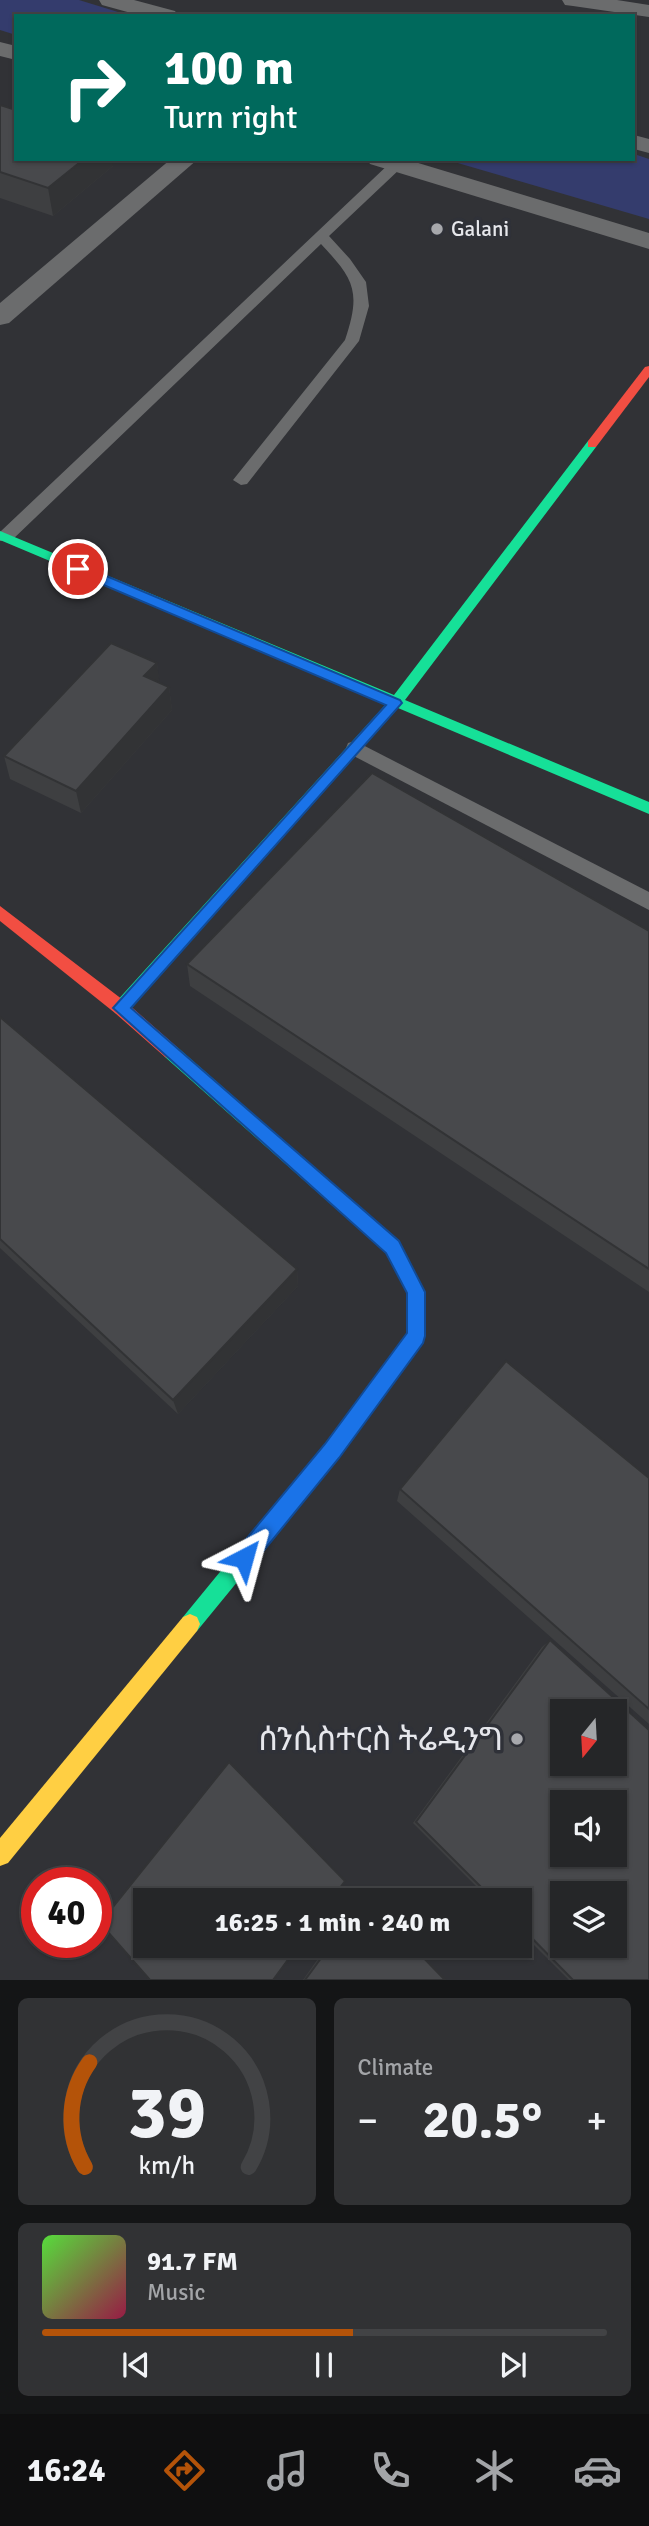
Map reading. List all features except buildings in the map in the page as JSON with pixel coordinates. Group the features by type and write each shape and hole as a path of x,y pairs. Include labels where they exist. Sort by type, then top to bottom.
{"street":[{"path":"110,0 160,14"},
{"path":"573,0 649,11"},
{"path":"0,317 184,161"},
{"path":"387,162 649,241"},
{"path":"121,1008 395,703 649,369"},
{"path":"3,536 649,808"},
{"path":"0,912 121,1008 392,1247 416,1292 416,1336 332,1451 0,1855"}],"lane":[{"path":"3,536 321,236 387,162"},
{"path":"241,480 352,341 362,313 363,292 357,275 321,236"},
{"path":"355,748 649,902"}],"shaded area":[{"path":"0,0 79,0 124,14 14,14 14,34 0,30"},
{"path":"635,154 649,159 649,219 451,161 635,161"}],"traffic: fast":[{"path":"121,1008 395,703 592,444"},
{"path":"0,535 649,808"},
{"path":"171,1052 392,1247 416,1292 416,1336 332,1451 190,1624"}],"traffic: slow":[{"path":"0,1855 190,1624"}],"traffic: jam":[{"path":"592,444 649,369"},
{"path":"0,912 121,1008 171,1052"}],"place":[{"name":"Galani","path":"437,229"},
{"name":"ሰንሲስተርስ ትሬዲንግ","path":"517,1739"}],"route":[{"path":"78,569 395,703 121,1008 392,1247 416,1292 416,1336 332,1451 244,1558"}]}
